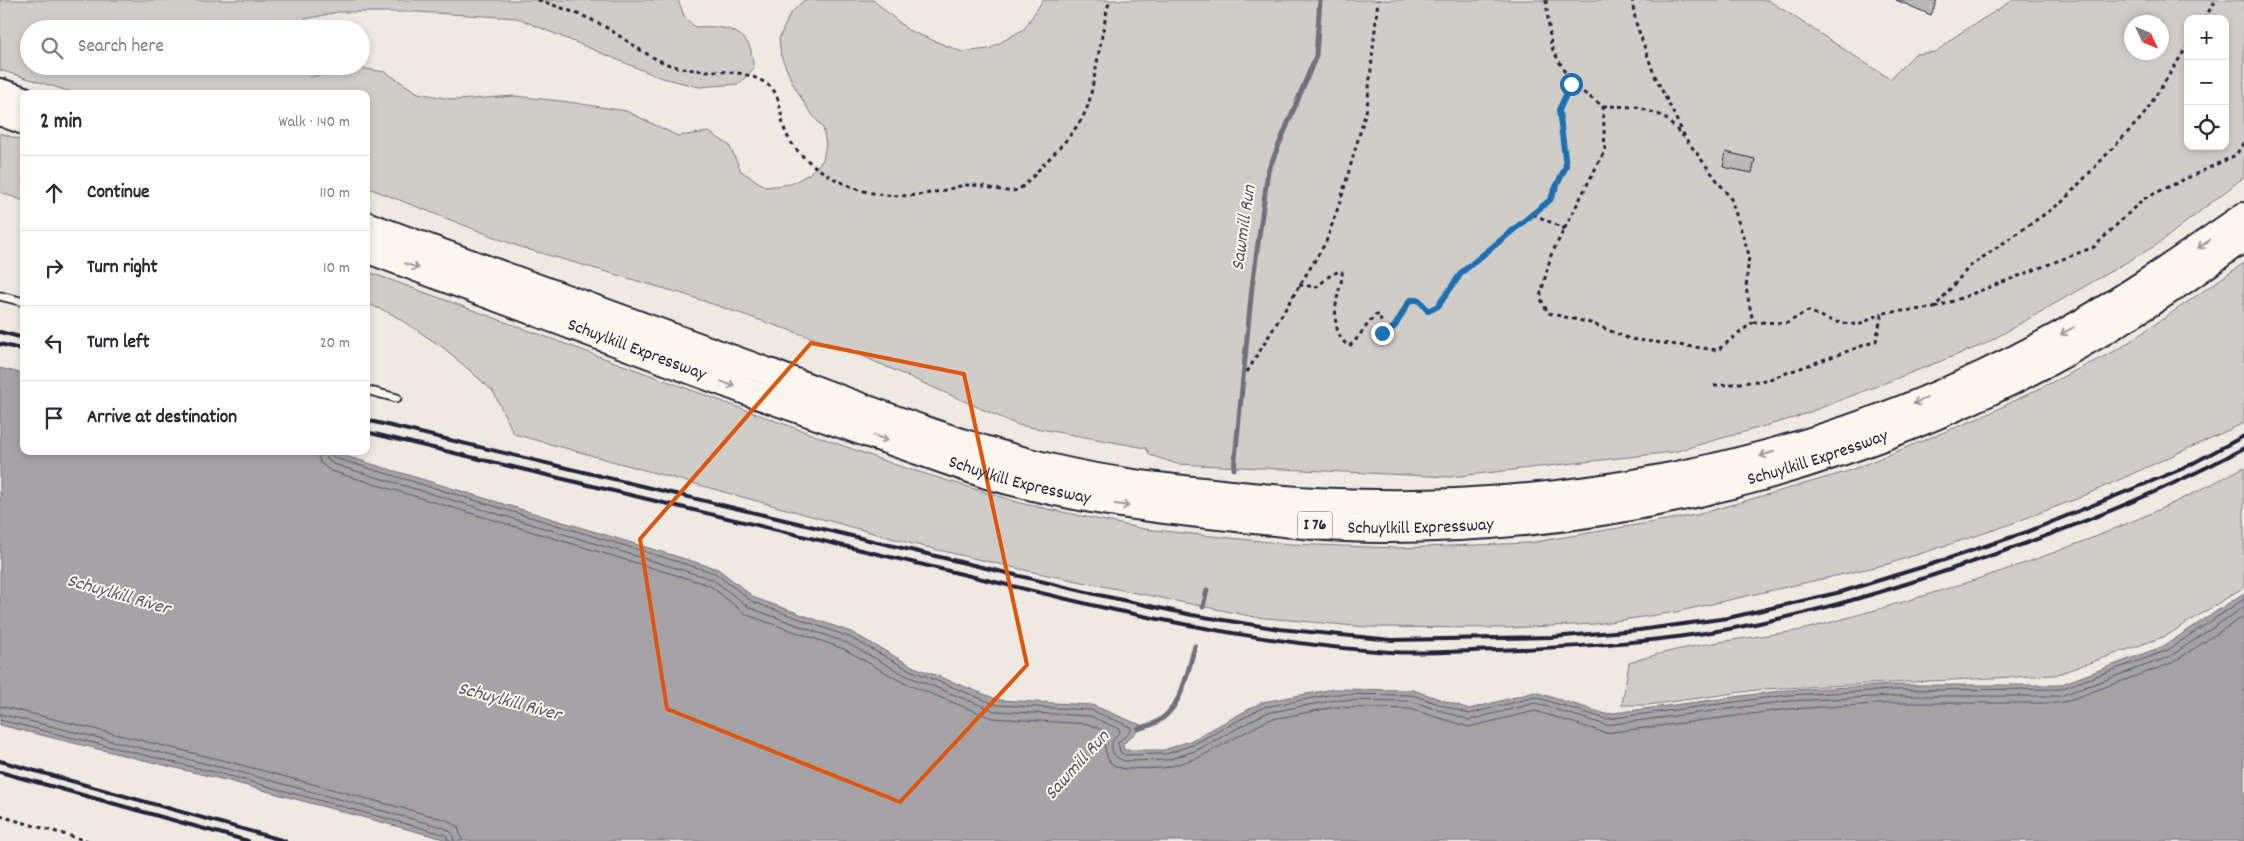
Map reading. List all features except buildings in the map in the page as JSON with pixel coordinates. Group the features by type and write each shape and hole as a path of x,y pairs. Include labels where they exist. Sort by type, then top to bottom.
{"highway":[{"path":"0,92 20,99"},
{"path":"0,112 20,120"},
{"name":"Schuylkill Expressway","path":"370,226 905,422 1006,456 1106,480 1145,486 1294,501 1438,504 1589,492 1666,479 1751,459 1838,432 1946,390 2031,350 2129,294 2244,216"},
{"name":"Schuylkill Expressway","path":"370,250 754,394 1018,484 1101,502 1178,512 1287,523 1380,529 1478,526 1595,513 1702,492 1778,472 1860,445 1922,422 1996,390 2066,354 2125,320 2176,287 2244,237"}],"lane":[{"path":"0,296 20,301"},
{"path":"370,391 398,398"}],"path":[{"path":"538,0 597,22 655,59 674,66 748,75 766,82 778,98 785,132 799,154 843,184 871,194 902,198 937,193 965,185 983,185 1006,191 1017,190 1031,178 1069,136 1087,109 1108,6 1111,0"},
{"path":"1247,372 1298,285 1326,242 1341,199 1364,117 1378,0"},
{"path":"1546,0 1551,46 1571,84 1603,106 1637,108 1663,116 1686,139 1731,198 1749,255 1746,288 1753,322"},
{"path":"1632,0 1636,23 1654,74 1686,139"},
{"path":"2207,15 2216,0"},
{"path":"1934,308 1968,267 2062,202 2144,116 2184,51"},
{"path":"1298,285 1317,287 1328,277 1339,271 1342,272 1336,301 1337,333 1348,346 1354,342 1375,315 1380,315 1382,333 1385,334 1395,326 1410,300 1419,300 1428,311 1438,306 1462,272 1550,200 1566,166 1559,110 1571,84"},
{"path":"1603,106 1605,150 1551,255 1540,297 1548,313 1591,323 1630,339 1718,350 1753,322 1787,323 1808,310 1835,322 1859,325 1882,313 1934,308 2094,247 2142,199 2236,155 2244,142"},
{"path":"1533,214 1565,230"},
{"path":"1714,386 1767,380 1876,340 1882,313"},
{"path":"0,816 88,841"}],"highlighted area":[{"path":"811,343 964,374 1027,665 900,802 667,709 640,539"}],"shaded area":[{"path":"0,0 678,0 685,18 695,27 725,28 739,34 749,45 754,68 739,84 699,87 659,77 517,18 417,12 338,12 304,20 20,20 20,75 307,75 310,77 319,75 370,75 370,70 385,72 418,93 456,100 515,96 569,102 626,111 678,136 709,132 729,145 741,171 766,187 791,184 809,174 823,160 826,144 823,128 808,109 793,84 781,56 779,39 790,14 804,0 873,0 908,30 962,52 989,49 1024,29 1043,0 1768,0 1890,79 1915,54 1936,52 1954,37 2013,0 2244,0 2244,177 2158,244 1985,344 1797,417 1673,452 1450,477 1177,464 1150,455 1146,448 1018,425 851,351 683,294 520,247 370,189 370,90 65,90 0,70"},
{"path":"0,133 20,140 20,200 0,192"},
{"path":"2244,263 2244,423 2079,498 1997,529 1888,564 1676,612 1595,624 1506,628 1367,627 1255,617 1033,572 913,544 514,434 493,391 444,348 392,314 370,305 370,272 896,465 1024,504 1144,529 1289,544 1397,548 1529,543 1696,515 1846,472 1984,416 2119,349"},
{"path":"2244,467 2244,587 2166,636 2055,675 1764,689 1648,705 1622,705 1629,663 1690,647 1806,629 1975,580 2085,541 2192,494"}],"water":[{"name":"Schuylkill River","path":"0,368 20,373 20,455 342,455 718,569 755,598 851,632 912,666 999,700 1092,705 1143,726 1123,744 1124,750 1164,750 1190,741 1262,702 1334,689 1413,690 1469,709 1535,692 1606,714 1787,690 1895,685 2059,685 2164,646 2244,593 2244,841 451,841 225,780 0,725"}],"waterway":[{"name":"Sawmill Run","path":"1234,469 1252,287 1268,171 1316,56 1320,0"},
{"name":"Sawmill Run","path":"1203,607 1207,590"},
{"name":"Sawmill Run","path":"1138,729 1153,724 1171,710 1182,690 1195,646"}],"railway":[{"path":"0,332 20,337"},
{"path":"0,344 20,349"},
{"path":"370,421 1099,595 1192,615 1279,629 1392,640 1552,637 1639,630 1728,618 1841,592 2027,532 2184,468 2244,436"},
{"path":"370,433 1132,614 1279,640 1353,649 1417,653 1613,644 1700,634 1791,616 1853,600 1914,581 2044,537 2146,496 2244,448"},
{"path":"0,761 285,841"},
{"path":"0,772 248,841"}],"route":[{"path":"1382,333 1390,332 1410,300 1419,300 1428,311 1438,306 1462,272 1550,200 1566,166 1559,110 1571,84"}]}
